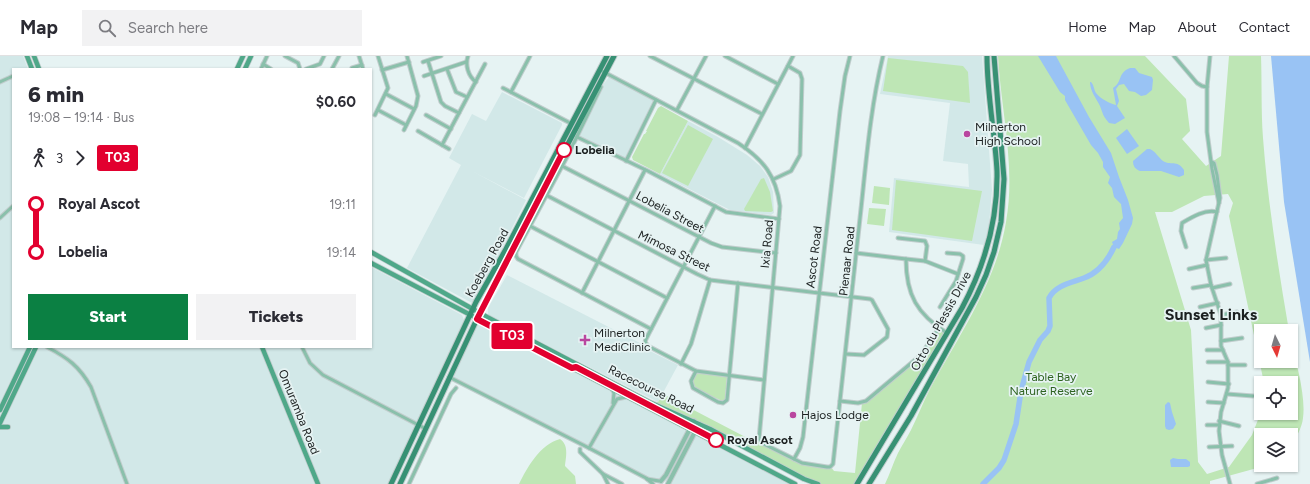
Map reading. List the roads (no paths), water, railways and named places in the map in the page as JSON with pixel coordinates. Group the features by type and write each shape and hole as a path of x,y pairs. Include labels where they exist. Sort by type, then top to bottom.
{"main road":[{"path":"27,56 34,68"},
{"path":"34,56 35,68"},
{"path":"237,68 243,56"},
{"path":"245,68 251,56"},
{"name":"Koeberg Road","path":"400,484 477,319 602,71 607,56"},
{"name":"Koeberg Road","path":"391,484 488,279 506,249 572,124 602,71 614,56"},
{"name":"Otto du Plessis Drive","path":"857,484 969,295 978,277 988,246 994,220 997,192 997,171 987,56"},
{"name":"Otto du Plessis Drive","path":"869,484 911,416 976,297 994,252 1003,208 1004,179 994,56"},
{"name":"Racecourse Road","path":"372,253 480,313 649,402 694,421 804,479 818,484"},
{"name":"Racecourse Road","path":"372,264 470,316 549,355 692,430 788,482 795,484"},
{"path":"0,410 30,348"},
{"path":"0,423 36,348"},
{"name":"Omuramba Road","path":"262,348 318,484"},
{"path":"0,427 8,426"}],"street":[{"path":"261,68 267,56"},
{"path":"285,56 298,63 300,68"},
{"path":"309,68 320,64 323,56"},
{"path":"333,68 339,56"},
{"path":"359,56 363,68"},
{"path":"375,115 388,88 378,56"},
{"path":"404,130 414,109 418,96 407,56"},
{"path":"423,62 441,56"},
{"path":"468,56 466,62 471,78 476,82"},
{"path":"511,92 530,56"},
{"path":"650,56 762,114"},
{"path":"677,110 706,56"},
{"path":"725,56 778,84"},
{"path":"745,148 793,56"},
{"name":"Ascot Road","path":"794,459 800,448 803,437 843,89 850,56"},
{"name":"Pienaar Road","path":"830,467 833,464 874,101 883,56"},
{"path":"1174,56 1197,83 1207,87"},
{"path":"1210,56 1207,87 1207,132 1219,202 1206,260 1211,287 1218,303 1221,315 1221,341 1228,364 1229,384 1219,423 1221,446 1230,484"},
{"path":"428,61 442,103 459,113"},
{"path":"382,70 409,62"},
{"path":"424,76 466,62"},
{"path":"263,64 269,68"},
{"path":"442,144 485,64"},
{"path":"352,68 362,65"},
{"path":"774,179 791,171 800,155 802,79 800,72 788,66"},
{"path":"447,69 454,90 458,94 467,98"},
{"name":"Ixia Road","path":"602,71 718,132 745,148 759,159 774,179 779,200 779,219 759,440 762,443 807,465 827,468 830,467"},
{"path":"0,82 12,76"},
{"path":"504,88 572,124"},
{"path":"601,88 562,166 516,252 516,257 651,329"},
{"path":"386,94 414,109"},
{"path":"626,161 656,100"},
{"path":"378,110 406,125"},
{"path":"426,115 451,129"},
{"path":"418,131 449,148"},
{"path":"577,137 730,213 779,219"},
{"name":"Lobelia Street","path":"562,166 716,245 776,253"},
{"path":"582,292 645,170"},
{"name":"Mimosa Street","path":"546,195 710,280 852,296 872,300 888,329 888,334 885,340 864,355 846,354"},
{"path":"715,206 651,329 646,339 646,344 696,371 764,380"},
{"path":"0,218 12,207"},
{"path":"1186,247 1181,231 1182,223 1205,212 1217,212"},
{"path":"530,226 667,298"},
{"path":"898,238 925,242 927,246 925,261"},
{"path":"940,307 950,292 963,259 963,256 960,254 947,252"},
{"path":"856,253 925,261 958,274"},
{"path":"1206,260 1226,258"},
{"path":"906,260 907,282 914,302 921,313 947,334"},
{"path":"1189,269 1207,265"},
{"path":"681,364 691,344 710,280"},
{"path":"696,371 691,381 694,388 723,403 727,400 738,283"},
{"path":"1193,288 1230,284"},
{"path":"1200,307 1218,303"},
{"path":"1221,315 1237,312"},
{"path":"1206,328 1221,325"},
{"path":"840,401 858,403 866,401 926,350 939,328"},
{"path":"1221,341 1242,338"},
{"path":"48,348 70,360 84,374 91,387 127,484"},
{"path":"302,348 310,363 323,375 426,429"},
{"path":"1207,350 1223,350"},
{"path":"1208,362 1245,365"},
{"path":"449,378 646,478 659,482 665,481 668,484 692,430 694,421"},
{"path":"1208,382 1229,384"},
{"path":"409,484 451,394 456,388"},
{"path":"611,388 614,393 613,405"},
{"path":"1227,394 1253,396"},
{"path":"589,448 617,399 628,397"},
{"path":"1208,402 1224,403"},
{"path":"1206,425 1219,423 1239,426"},
{"path":"659,482 666,475 692,430 699,424"},
{"path":"1209,447 1232,446"},
{"path":"580,449 580,452 603,474 622,484"},
{"path":"603,474 608,484"},
{"path":"608,484 611,478"},
{"path":"646,478 653,484"},
{"path":"1257,484 1276,478"}],"water":[{"path":"1038,56 1056,56 1089,117 1111,153 1133,218 1132,224 1119,249 1114,247 1112,242 1117,239 1120,229 1119,223 1123,218 1121,204 1114,197 1112,188 1108,183 1110,177 1103,167 1103,162 1098,153 1091,145 1065,100 1065,96 1060,92"},
{"path":"1271,56 1310,56 1310,362 1284,202"},
{"path":"1130,68 1135,68 1139,73 1152,77 1152,90 1146,95 1141,96 1135,92 1129,91 1124,84 1119,85 1116,89 1119,101 1117,106 1125,118 1115,124 1109,123 1104,117 1092,91 1090,82 1098,95 1116,105 1113,88 1118,83 1123,72"},
{"path":"1127,129 1139,146 1127,154 1116,138"},
{"path":"1147,149 1152,150 1163,161 1179,165 1184,170 1184,175 1179,177 1161,171 1140,171 1137,169 1134,166 1133,161"},
{"path":"1168,402 1170,403 1176,424 1173,429 1169,430 1166,429 1165,426 1165,405"},
{"path":"1173,458 1186,459 1190,462 1190,466 1171,467 1170,460"}],"waterway":[{"path":"983,484 999,468 1004,460 1016,424 1021,391 1029,362 1040,340 1048,331 1050,326 1049,298 1060,287 1094,273 1106,261 1114,247"}],"place":[{"name":"Milnerton High School","path":"967,134"},
{"name":"Lobelia","path":"564,150"},
{"name":"Milnerton MediClinic","path":"585,340"},
{"name":"Hajos Lodge","path":"793,415"},
{"name":"Royal Ascot","path":"716,440"}],"district":[{"name":"Sunset Links","path":"1211,314"}],"park label":[{"name":"Table Bay Nature Reserve","path":"1051,384"}]}
